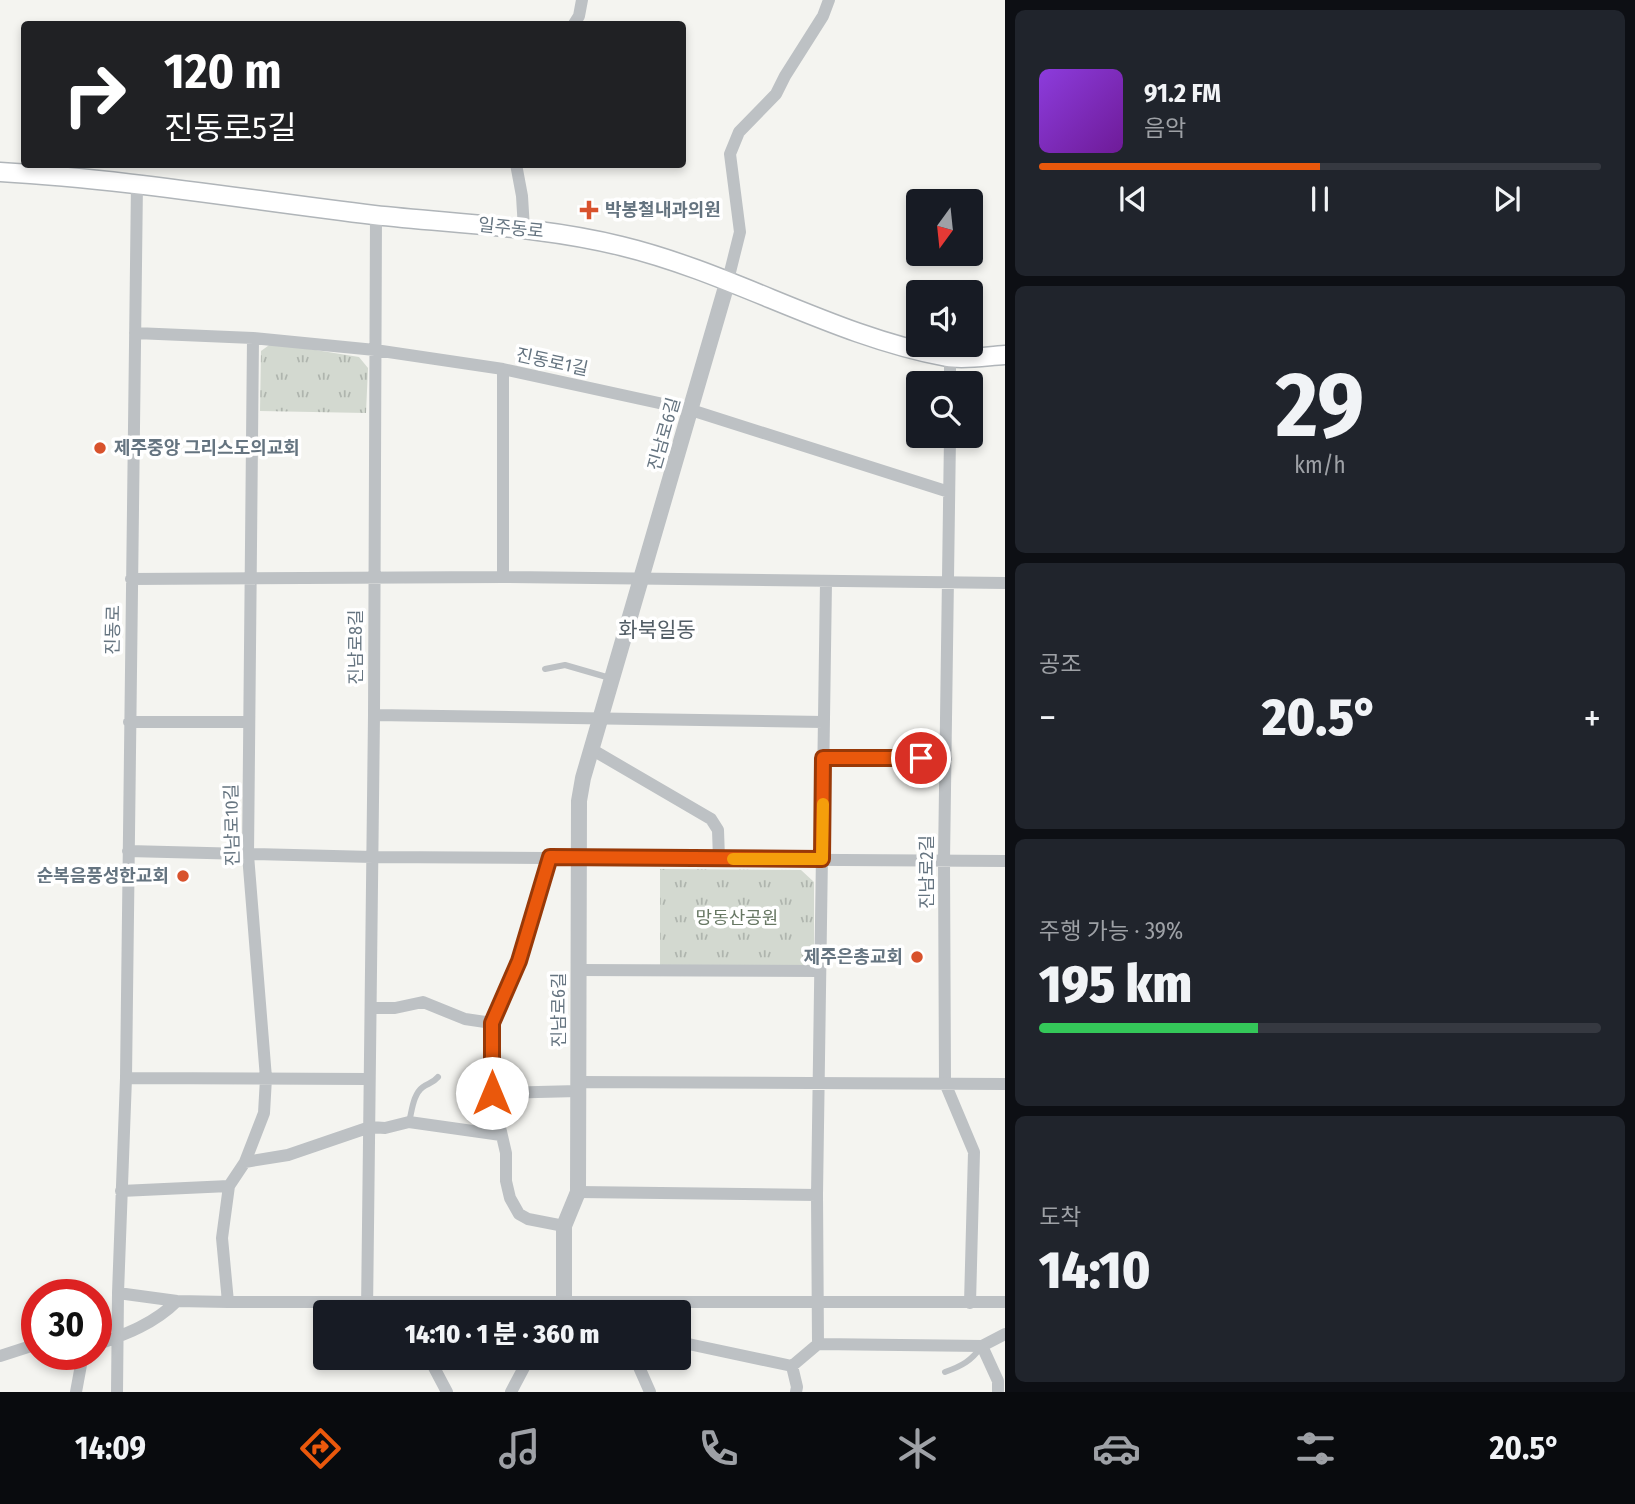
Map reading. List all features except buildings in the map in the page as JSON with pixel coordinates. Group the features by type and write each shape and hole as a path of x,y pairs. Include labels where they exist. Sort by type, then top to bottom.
{"main road":[{"name":"일주동로","path":"0,172 137,183 376,215 524,229 629,248 667,257 847,330 950,358 1005,355"}],"street":[{"path":"576,21 582,0"},
{"path":"727,280 740,232 730,155 739,132 776,94 823,16 829,0"},
{"path":"517,168 524,229"},
{"name":"진동로","path":"117,1392 126,1078 137,183"},
{"name":"진남로8길","path":"366,1300 373,857 376,215"},
{"name":"진남로6길","path":"561,1300 564,1226 578,1192 579,801 591,749 727,280"},
{"name":"진동로1길","path":"135,334 253,338 375,350 503,369 691,410 949,492"},
{"name":"진남로10길","path":"228,1302 222,1238 229,1186 245,1162 264,1113 266,1078 248,855 253,338"},
{"path":"950,358 950,371"},
{"path":"503,369 503,577"},
{"name":"진남로2길","path":"950,448 944,860 945,1083 974,1152 970,1303"},
{"path":"131,579 503,577 1005,583"},
{"path":"818,1344 817,1195 826,582"},
{"path":"374,715 823,722"},
{"path":"129,722 249,722"},
{"path":"591,749 711,819 718,830 719,859"},
{"path":"823,758 946,758"},
{"path":"128,851 373,857 1005,860"},
{"path":"550,857 519,961 492,1023 492,1093 506,1153 510,1198 519,1214 528,1219 564,1226"},
{"path":"579,970 820,971"},
{"path":"371,1008 395,1008 423,1002 465,1019 492,1023"},
{"path":"126,1078 368,1079"},
{"path":"492,1093 578,1086 1005,1084"},
{"path":"245,1162 288,1155 369,1127 385,1128 409,1122 501,1135"},
{"path":"121,1191 229,1186"},
{"path":"578,1192 817,1195"},
{"path":"118,1293 177,1301 313,1305"},
{"path":"112,1339 164,1315 177,1301"},
{"path":"691,1305 1005,1303"},
{"path":"792,1366 818,1344 982,1346 1005,1334"},
{"path":"691,1345 792,1366"},
{"path":"982,1346 998,1381 998,1392"},
{"path":"0,1356 21,1349"},
{"path":"792,1366 799,1390"},
{"path":"76,1392 80,1370"},
{"path":"435,1370 447,1392"},
{"path":"511,1392 523,1370"},
{"path":"640,1370 650,1392"}],"lane":[{"path":"545,669 565,665 612,678"},
{"path":"409,1122 415,1099 422,1088 431,1085 438,1077"},
{"path":"945,1372 965,1365 982,1346"}],"green space":[{"path":"272,343 359,357 368,368 366,413 260,411 261,351"},
{"name":"망동산공원","path":"660,869 801,870 814,882 814,956 806,967 660,966"}],"slow traffic":[{"path":"733,859 822,859 823,804"}],"place":[{"name":"박봉철내과의원","path":"589,210"},
{"name":"제주중앙 그리스도의교회","path":"100,448"},
{"name":"순복음풍성한교회","path":"183,876"},
{"name":"제주은총교회","path":"917,957"}],"district":[{"name":"화북일동","path":"657,630"}],"route":[{"path":"492,1093 492,1023 519,961 550,857 822,859 823,758 921,758"}]}
